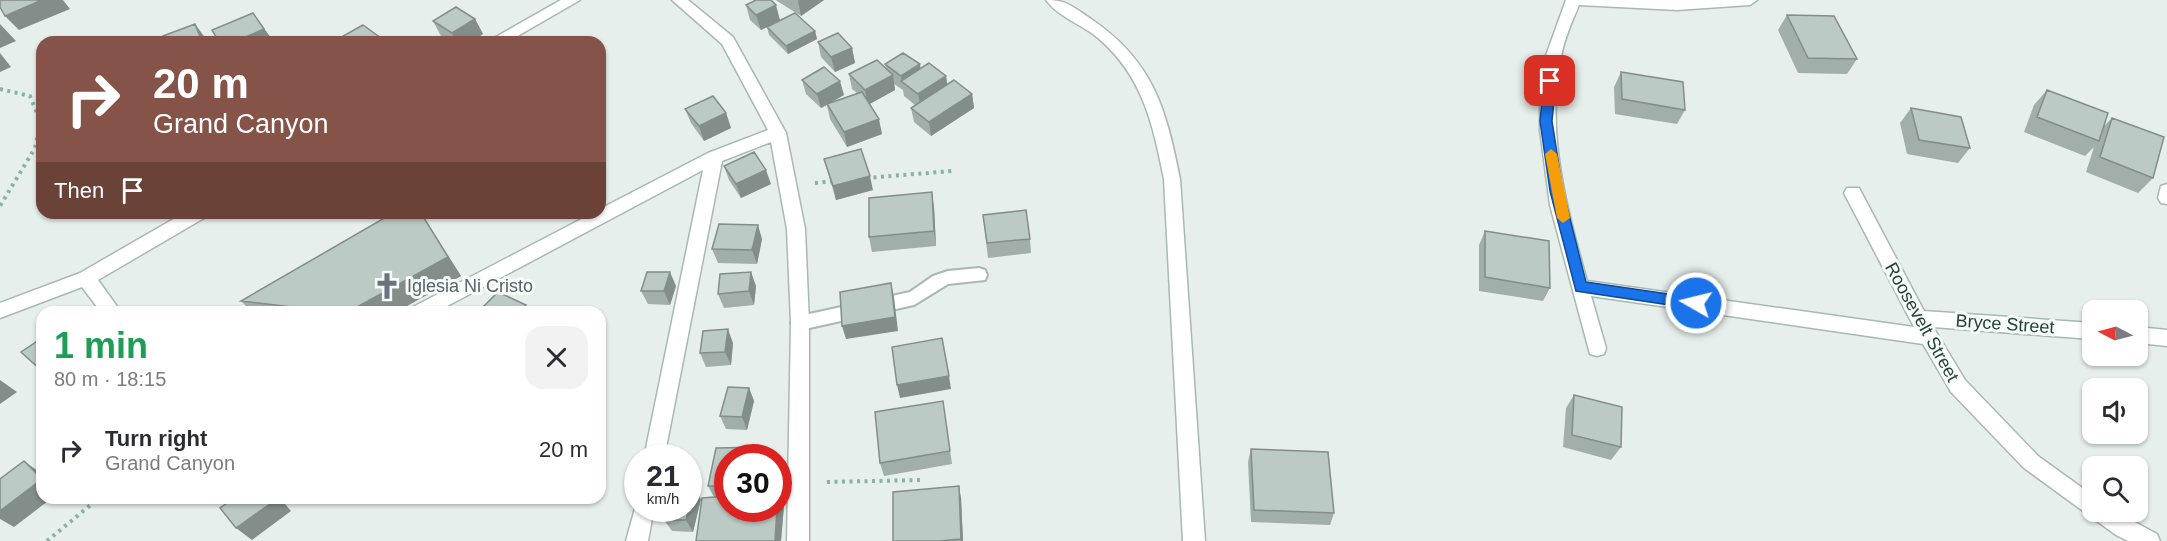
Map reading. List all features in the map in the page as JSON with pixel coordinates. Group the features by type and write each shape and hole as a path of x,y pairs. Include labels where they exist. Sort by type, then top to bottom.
{"street":[{"path":"506,36 573,0"},
{"path":"679,0 729,41 778,133 796,229 800,323 798,541"},
{"path":"1053,0 1104,34 1136,69 1160,120 1172,179 1194,541"},
{"path":"1598,348 1557,191 1546,121 1552,60 1574,0 1677,5 1750,0"},
{"path":"606,214 714,157 778,133"},
{"path":"657,444 714,157"},
{"path":"2167,190 2167,198"},
{"name":"Roosevelt Street","path":"1852,193 1917,318 1958,386 2031,462 2082,500"},
{"path":"0,311 86,278 188,219"},
{"path":"431,306 596,219"},
{"path":"86,278 107,306"},
{"path":"1581,287 1928,337"},
{"name":"Bryce Street","path":"1917,318 2082,330"},
{"path":"2148,336 2167,338"},
{"path":"637,541 641,522"},
{"path":"2114,522 2149,541"}],"lane":[{"path":"800,323 914,298 928,291 938,281 952,277 979,275"}],"path":[{"path":"0,89 30,96 36,111"},
{"path":"0,206 36,144"},
{"path":"858,179 952,171"},
{"path":"788,185 847,180"},
{"path":"799,482 922,480"},
{"path":"47,541 92,504"}],"building":[{"path":"0,0 42,0 5,16 0,7"},
{"path":"756,0 771,0 776,5 756,15 746,5"},
{"path":"456,7 475,19 452,33 433,21"},
{"path":"253,13 264,29 248,36 216,36 212,30"},
{"path":"795,13 815,31 786,46 767,27"},
{"path":"1787,15 1834,16 1857,59 1808,58"},
{"path":"195,24 200,36 163,36"},
{"path":"363,25 378,36 343,36"},
{"path":"838,33 852,48 831,57 818,42"},
{"path":"903,53 920,64 901,76 885,64"},
{"path":"877,60 893,75 865,90 849,74"},
{"path":"929,63 946,76 918,94 901,81"},
{"path":"824,67 840,81 817,94 802,80"},
{"path":"1621,72 1683,82 1685,110 1622,99"},
{"path":"954,80 972,94 929,122 911,108"},
{"path":"2047,90 2108,113 2099,141 2037,117"},
{"path":"862,92 879,119 844,132 827,104"},
{"path":"713,96 726,113 699,126 685,109"},
{"path":"1911,108 1961,117 1970,148 1919,140"},
{"path":"2112,118 2164,137 2153,178 2100,157"},
{"path":"861,149 870,176 833,186 824,159"},
{"path":"754,152 766,170 736,184 724,166"},
{"path":"932,192 934,231 869,237 869,198"},
{"path":"1026,210 1030,239 987,243 983,215"},
{"path":"383,219 425,219 448,257 359,306 283,306 241,301"},
{"path":"719,224 758,225 752,250 712,249"},
{"path":"1485,231 1549,241 1550,288 1485,277"},
{"path":"647,272 670,272 664,291 641,291"},
{"path":"751,272 749,291 718,294 720,274"},
{"path":"891,283 895,317 842,326 840,292"},
{"path":"498,292 526,305 525,306 484,306"},
{"path":"728,329 725,352 700,353 703,331"},
{"path":"942,338 949,376 897,385 892,347"},
{"path":"36,342 36,366 21,352"},
{"path":"728,387 749,388 742,417 720,416"},
{"path":"1574,395 1622,407 1621,447 1572,435"},
{"path":"943,401 950,451 880,463 875,412"},
{"path":"1251,449 1328,452 1334,513 1254,510"},
{"path":"714,458 714,486 708,486"},
{"path":"24,461 36,473 36,484 0,511 0,479"},
{"path":"959,486 961,539 893,541 893,492"},
{"path":"714,497 714,522 776,522 775,541 696,541 699,522 702,522 702,498"},
{"path":"226,504 270,504 236,528 220,508"}],"slow traffic":[{"path":"1551,154 1563,218"}],"place":[{"name":"Iglesia Ni Cristo","path":"387,286"}],"route":[{"path":"1550,81 1546,121 1557,191 1581,287 1696,303"}]}
